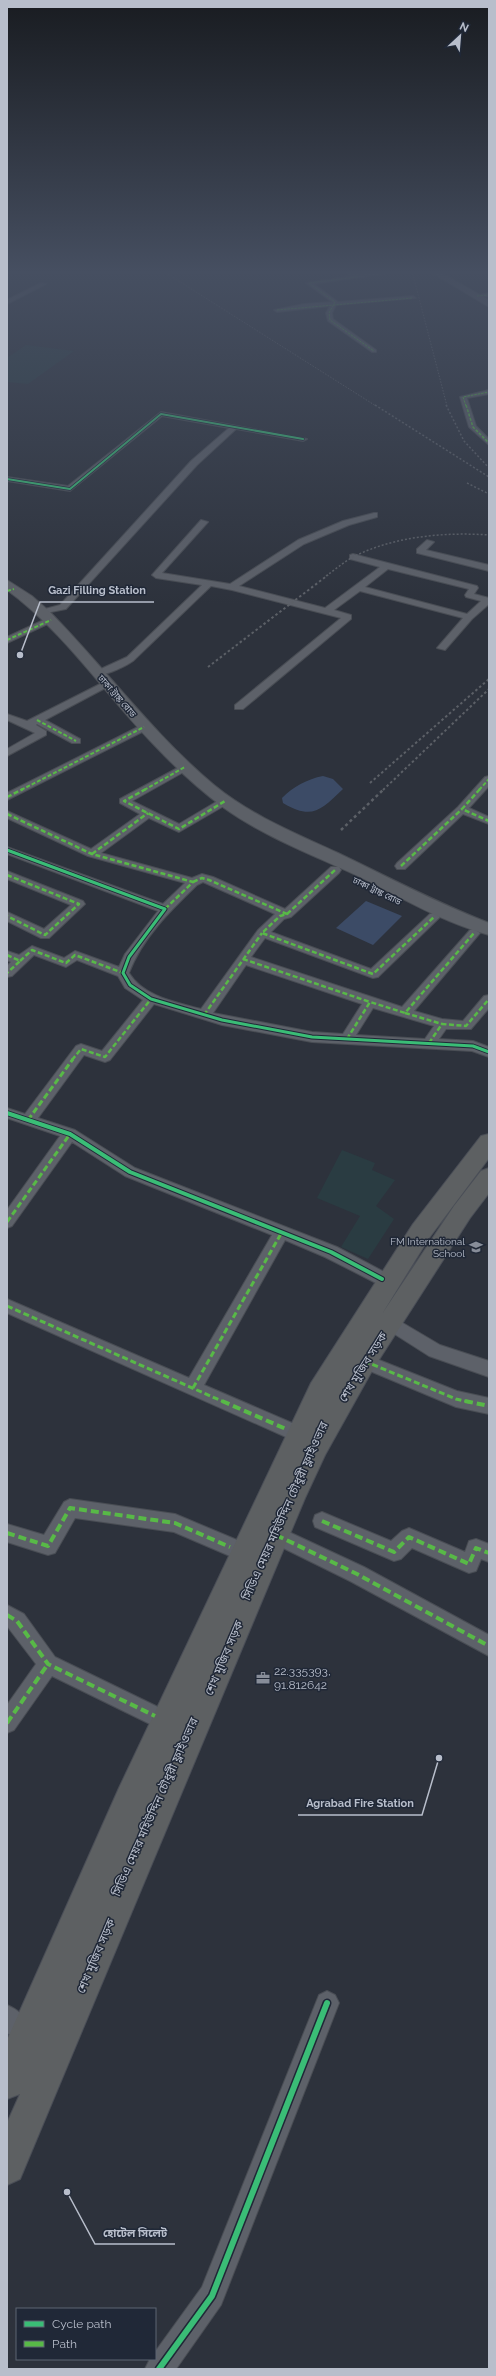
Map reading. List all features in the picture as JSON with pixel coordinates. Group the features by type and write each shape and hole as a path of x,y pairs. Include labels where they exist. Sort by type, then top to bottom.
{"highway":[{"path":"10,2030 155,1716 230,1547 286,1429 382,1279 489,1130"},
{"path":"7,2081 130,1799 320,1391 421,1231 489,1142"},
{"name":"সিডিএ মেয়র মহিউদ্দিন চৌধুরী ফ্লাইওভার","path":"7,2139 332,1404 400,1292 489,1170"},
{"name":"শেখ মুজিব সড়ক","path":"7,2166 276,1534 316,1446 364,1361 391,1323 462,1212 489,1177"}],"main road":[{"path":"7,574 53,616"},
{"name":"ঢাকা ট্রাঙ্ক রোড","path":"9,588 53,616 112,669 154,722 229,799 239,815 255,827 300,853 434,917 484,934"},
{"name":"ঢাকা ট্রাঙ্ক রোড","path":"53,616 102,678 144,727 186,767 229,799 280,831 434,906 484,934"},
{"path":"229,799 441,900 489,919"}],"street":[{"path":"489,392 463,397 473,427 489,444"},
{"path":"7,479 70,489 161,414 303,439"},
{"path":"7,640 53,616 63,607 194,463 235,427"},
{"path":"232,587 301,542 346,523 374,514"},
{"path":"204,522 156,575 210,582 348,617 239,707"},
{"path":"430,542 420,551 489,568"},
{"path":"416,573 437,555"},
{"path":"353,557 416,573 481,580"},
{"path":"326,611 359,588 386,566"},
{"path":"481,580 469,595 488,600"},
{"path":"33,722 102,678 112,669 122,665 142,649 210,582"},
{"path":"359,588 469,617"},
{"path":"442,648 469,617 488,600"},
{"path":"7,717 33,722 76,742"},
{"path":"7,753 42,732 33,722"},
{"path":"7,797 144,727"},
{"path":"186,767 124,800 179,829 229,799"},
{"path":"401,866 462,809 489,779"},
{"path":"462,809 489,821"},
{"path":"92,854 148,813"},
{"path":"7,814 92,854 152,869 193,882"},
{"path":"7,850 165,908"},
{"path":"204,1015 262,933 280,916 287,914 335,870"},
{"path":"7,875 79,904 45,935 7,916"},
{"path":"124,973 129,957 165,908 193,882 202,878 287,914"},
{"path":"262,933 373,974 434,917"},
{"path":"405,1013 484,934"},
{"path":"7,973 32,950 66,963 75,955 124,973 130,985 151,999 204,1015 312,1038 473,1046 489,1052"},
{"path":"7,955 20,961"},
{"path":"243,959 370,1002 442,1024 466,1026 489,999"},
{"path":"28,1120 81,1049 105,1056 151,999"},
{"path":"347,1039 370,1002"},
{"path":"429,1044 442,1024"},
{"path":"7,1113 70,1134 130,1172 330,1252 382,1279"},
{"path":"7,1222 70,1134"},
{"path":"194,1388 282,1232"},
{"path":"7,1306 286,1429"},
{"path":"391,1323 435,1351 489,1369"},
{"path":"364,1361 456,1399 489,1406"},
{"path":"7,1533 48,1546 70,1508 175,1523 230,1547"},
{"path":"322,1521 394,1552 409,1537 468,1564 476,1548 489,1553"},
{"path":"276,1534 357,1574 489,1646"},
{"path":"7,1615 17,1621 48,1664 155,1716"},
{"path":"7,1723 48,1664"},
{"path":"159,2369 212,2296 277,2126 327,2003"}],"shaded area":[{"path":"7,382 31,382 28,384"},
{"path":"342,1150 375,1163 372,1170 395,1180 376,1206 394,1219 368,1259 341,1247 360,1216 317,1198"}],"water":[{"path":"323,776 333,779 343,789 322,808 309,812 301,811 283,803 282,798 291,790 306,781"},
{"path":"366,901 402,916 373,945 336,928"}],"railway":[{"path":"338,382 376,406"},
{"path":"441,382 447,406"},
{"path":"375,405 489,477"},
{"path":"446,405 464,441 489,468"},
{"path":"467,483 489,494"},
{"path":"326,576 353,557 388,543 439,535 489,535"},
{"path":"208,667 328,575"},
{"path":"370,783 489,679"},
{"path":"383,790 489,689"},
{"path":"341,830 384,789"}],"marked path":[{"path":"489,392 463,397 473,427 489,443"},
{"path":"7,591 14,589"},
{"path":"7,640 51,620"},
{"path":"37,720 76,741"},
{"path":"7,797 144,727"},
{"path":"185,767 124,801 179,829 225,801"},
{"path":"489,779 462,809 489,821"},
{"path":"401,866 462,809"},
{"path":"92,854 148,813"},
{"path":"7,814 92,854 152,869 193,882 165,909"},
{"path":"287,914 335,870"},
{"path":"7,875 79,904 45,935 7,916"},
{"path":"193,882 202,878 209,880 287,914 280,916 262,933 373,974 434,917"},
{"path":"204,1015 262,933"},
{"path":"347,1039 370,1002 405,1013 474,933"},
{"path":"20,961 32,950 66,963 75,955 123,973"},
{"path":"7,955 20,961 7,973"},
{"path":"243,959 370,1002"},
{"path":"28,1120 81,1049 105,1057 151,999"},
{"path":"429,1043 442,1024 466,1026 489,999"},
{"path":"405,1013 442,1024"},
{"path":"7,1222 70,1134"},
{"path":"193,1388 282,1232"},
{"path":"7,1306 286,1429"},
{"path":"364,1361 456,1399 489,1406"},
{"path":"7,1533 48,1546 70,1508 175,1523 230,1547"},
{"path":"322,1521 394,1552 409,1537 469,1564 476,1548 489,1553"},
{"path":"276,1535 357,1574 489,1646"},
{"path":"7,1615 17,1621 48,1664 155,1716"},
{"path":"7,1723 48,1664"}],"cycle path":[{"path":"7,479 70,489 161,414 303,439"},
{"path":"7,850 165,909 129,957 123,973 130,985 151,999 222,1020 312,1037 473,1046 489,1052"},
{"path":"7,1113 70,1134 130,1172 331,1252 382,1279"},
{"path":"159,2369 212,2296 277,2126 327,2003"}],"place":[{"name":"Gazi Filling Station","path":"20,655"},
{"name":"FM International School","path":"476,1247"},
{"name":"22.335393, 91.812642","path":"263,1678"},
{"name":"Agrabad Fire Station","path":"439,1758"},
{"name":"হোটেল সিলেট","path":"67,2192"}]}
